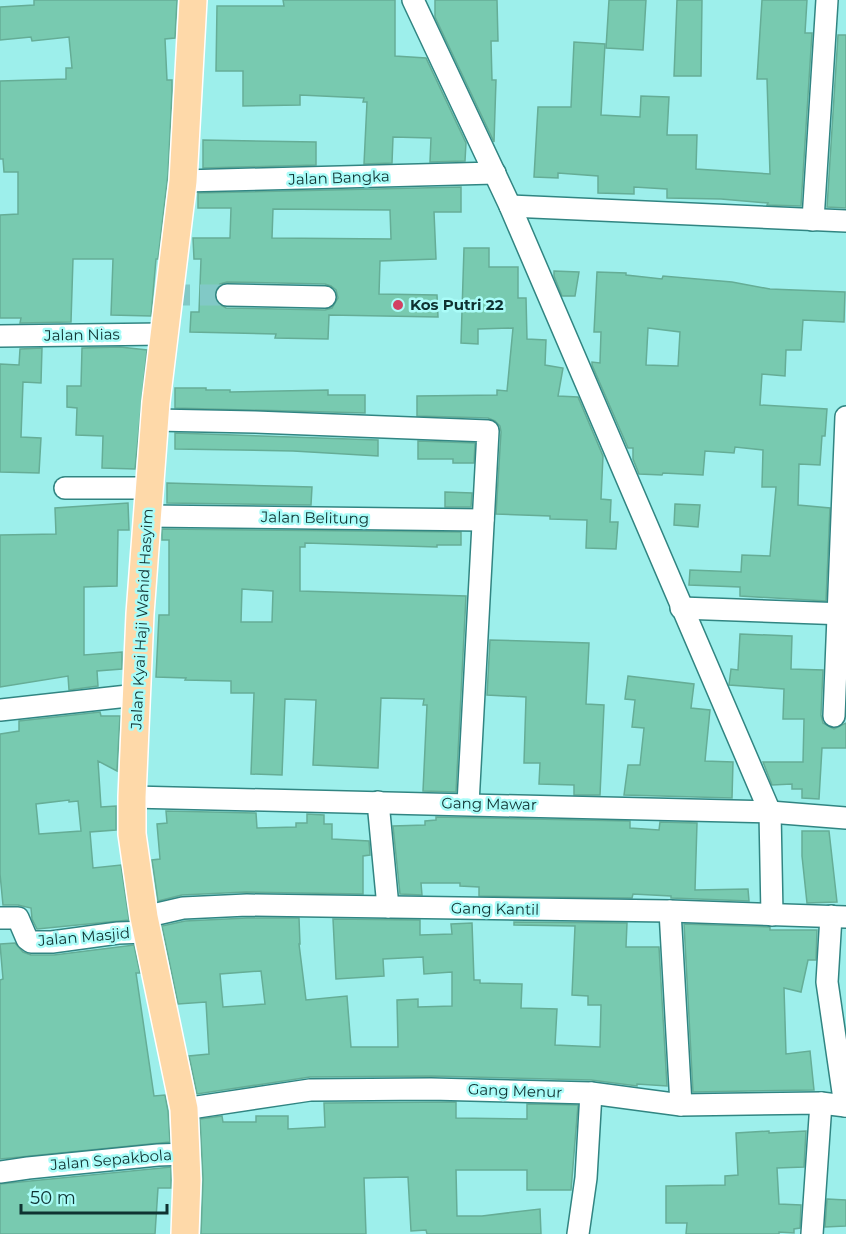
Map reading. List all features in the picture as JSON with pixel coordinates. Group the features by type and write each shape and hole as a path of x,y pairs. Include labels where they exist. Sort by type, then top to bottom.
{"main road":[{"name":"Jalan Kyai Haji Wahid Hasyim","path":"185,1234 187,1154 184,1109 145,924 132,834 132,797 140,614 155,420 183,181 193,0"}],"street":[{"path":"413,0 510,206 770,812 772,915"},
{"path":"813,220 827,0"},
{"name":"Jalan Bangka","path":"183,181 495,173"},
{"path":"510,206 846,221"},
{"path":"227,296 325,297"},
{"name":"Jalan Nias","path":"0,336 164,334"},
{"path":"834,716 843,614 846,417"},
{"path":"155,420 488,431 468,804"},
{"path":"65,488 150,488"},
{"name":"Jalan Belitung","path":"148,516 483,520"},
{"path":"681,608 843,614"},
{"path":"0,710 137,695"},
{"name":"Gang Mawar","path":"132,797 770,812 846,818"},
{"path":"378,802 388,908"},
{"name":"Gang Kantil","path":"145,924 183,908 247,905 670,911 838,916"},
{"path":"670,911 681,1105"},
{"path":"838,916 826,982 846,1106"},
{"name":"Jalan Masjid","path":"0,918 16,917 19,919 27,939 31,942 52,942 118,933 145,924"},
{"name":"Gang Menur","path":"184,1109 310,1090 430,1089 591,1093 681,1105 821,1103 846,1106"},
{"path":"578,1234 586,1178 591,1093"},
{"path":"813,1234 821,1103"},
{"name":"Jalan Sepakbola","path":"0,1172 187,1154"}],"building":[{"path":"34,0 177,0 175,38 165,39 167,80 172,80 168,174 158,259 156,259 151,316 111,315 113,259 73,259 71,322 20,323 21,318 0,318 0,215 18,214 18,172 4,172 3,159 0,159 0,81 66,79 66,68 72,68 69,37 32,41 31,37 0,40 0,7 34,5"},
{"path":"283,0 395,0 395,56 426,58 466,143 465,161 430,162 431,138 393,137 392,163 364,164 367,102 363,102 364,98 300,95 300,105 243,106 243,71 216,71 217,6 284,6"},
{"path":"435,0 497,0 498,41 491,41 492,80 496,80 494,142 435,17"},
{"path":"609,0 646,0 643,50 606,48"},
{"path":"677,0 702,0 701,76 674,76"},
{"path":"762,0 807,0 805,33 812,33 801,206 767,205 768,203 721,199 667,198 667,189 634,187 634,194 598,193 598,176 558,173 558,178 534,177 538,107 571,107 574,42 605,44 601,115 640,117 641,96 669,97 667,135 697,135 696,169 770,174 767,79 757,79"},
{"path":"838,35 846,35 846,208 827,207"},
{"path":"203,140 316,142 316,165 203,168"},
{"path":"461,187 461,212 434,212 436,259 380,261 379,294 437,295 438,317 329,315 328,339 275,338 276,334 190,332 191,312 199,312 201,259 194,259 193,238 230,238 231,208 198,208 198,193","holes":["273,209 390,210 391,239 272,238","227,282 325,284 336,290 338,298 332,308 325,310 226,308 216,302 214,294 220,284"]},
{"path":"464,248 489,248 489,267 518,267 518,298 526,298 527,339 546,340 545,365 563,368 558,396 578,397 603,456 601,499 611,500 610,522 618,522 616,549 586,548 587,520 496,514 501,432 500,426 495,421 488,418 417,416 417,396 497,395 497,390 507,391 513,328 478,329 478,344 461,343"},
{"path":"554,271 579,272 575,296 562,296"},
{"path":"597,272 626,273 626,275 662,279 663,276 732,282 770,289 845,292 844,322 803,320 801,350 786,350 785,376 762,374 760,405 827,409 820,465 799,464 798,505 830,508 826,601 740,596 740,587 689,585 690,570 741,572 742,555 770,556 776,487 762,487 763,450 735,447 734,453 705,451 703,475 639,474 633,459 633,448 628,448 592,365 592,362 600,363 601,332 594,332","holes":["648,328 680,332 678,366 646,365"]},
{"path":"120,347 147,350 135,469 102,468 103,436 76,435 77,408 67,407 67,386 81,386 82,348"},
{"path":"42,348 41,383 23,382 21,437 41,438 39,473 0,472 0,364 19,365 20,349"},
{"path":"175,388 206,388 206,390 230,390 230,392 328,390 328,395 365,395 365,413 175,408"},
{"path":"175,433 378,440 378,456 293,451 175,449"},
{"path":"418,441 475,443 474,463 453,463 453,459 418,459"},
{"path":"167,483 312,487 311,505 167,503"},
{"path":"445,492 472,493 471,507 445,507"},
{"path":"128,503 129,530 118,530 117,586 84,587 84,655 122,652 122,669 97,671 98,686 69,690 68,676 0,687 0,535 56,534 55,508"},
{"path":"675,504 700,505 698,527 674,525"},
{"path":"162,529 461,532 461,545 437,545 437,547 305,543 305,547 300,547 300,591 466,596 456,792 423,791 427,705 423,705 424,699 381,698 378,768 313,765 316,700 285,699 282,775 251,774 254,693 231,693 231,681 156,677 159,615 169,615 169,540 162,540","holes":["242,589 273,591 272,622 241,622"]},
{"path":"740,634 792,636 791,669 823,670 821,715 823,723 834,729 846,723 846,748 822,748 819,799 802,798 802,789 792,789 792,784 772,785 763,762 803,762 804,719 783,719 784,689 729,685 731,669 738,670"},
{"path":"490,640 589,643 586,704 604,705 600,795 574,795 574,785 539,784 540,763 524,763 526,697 487,695"},
{"path":"628,676 694,684 691,708 710,710 705,761 733,762 732,798 624,795 628,765 640,765 644,728 632,727 635,700 625,699"},
{"path":"100,712 101,716 120,716 117,771 98,761 101,807 116,806 116,830 90,832 93,868 121,865 129,920 37,929 32,919 31,908 3,905 0,874 0,734 19,731 19,721","holes":["69,800 69,802 78,801 81,831 39,834 36,804"]},
{"path":"166,811 256,813 257,828 296,827 296,823 307,823 307,814 324,815 324,824 332,824 332,839 369,841 370,855 363,856 363,894 246,892 182,895 158,901 152,860 160,859 157,824 167,823"},
{"path":"436,817 630,821 630,828 659,830 660,822 697,823 695,890 748,889 749,901 633,894 632,898 479,896 479,887 460,886 460,883 421,883 422,895 400,894 393,826 425,825 425,821 436,820"},
{"path":"802,831 829,831 837,902 807,903"},
{"path":"299,918 299,944 306,1000 347,996 351,1047 398,1047 397,1000 418,999 418,1007 452,1006 452,972 424,974 423,957 383,959 384,976 336,979 333,919 420,920 420,935 452,934 451,924 472,923 474,980 480,980 480,983 522,984 521,1008 557,1009 555,1045 600,1047 601,1005 588,1005 588,996 572,995 575,926 514,925 514,922 627,923 626,947 659,947 667,1086 637,1084 637,1086 591,1080 431,1076 310,1077 197,1094 189,1056 209,1054 206,1002 178,1004 162,926 185,921","holes":["261,971 265,1004 223,1007 220,974"]},
{"path":"684,924 770,927 770,930 817,930 816,960 808,960 801,992 784,988 786,1054 810,1051 814,1090 693,1092"},
{"path":"15,943 23,952 31,955 54,955 134,945 140,973 136,973 154,1096 165,1095 170,1142 0,1159 0,980 3,979 0,944"},
{"path":"456,1102 456,1118 527,1119 527,1104 578,1105 571,1190 527,1190 527,1170 456,1170 457,1216 482,1216 540,1209 541,1234 427,1234 426,1230 411,1231 408,1177 364,1178 366,1234 201,1234 203,1179 200,1119 222,1116 223,1122 256,1122 256,1116 288,1116 288,1129 325,1127 324,1103"},
{"path":"769,1131 769,1133 806,1131 804,1167 777,1168 779,1204 801,1205 800,1228 794,1229 794,1233 779,1232 779,1234 686,1234 687,1223 666,1223 666,1186 725,1185 725,1176 738,1175 736,1133"},
{"path":"171,1167 171,1188 158,1188 155,1234 0,1234 0,1184"},
{"path":"827,1199 846,1200 846,1226 825,1227"}],"tunnel":[{"path":"169,295 227,295"}],"place":[{"name":"Kos Putri 22","path":"398,305"}]}
